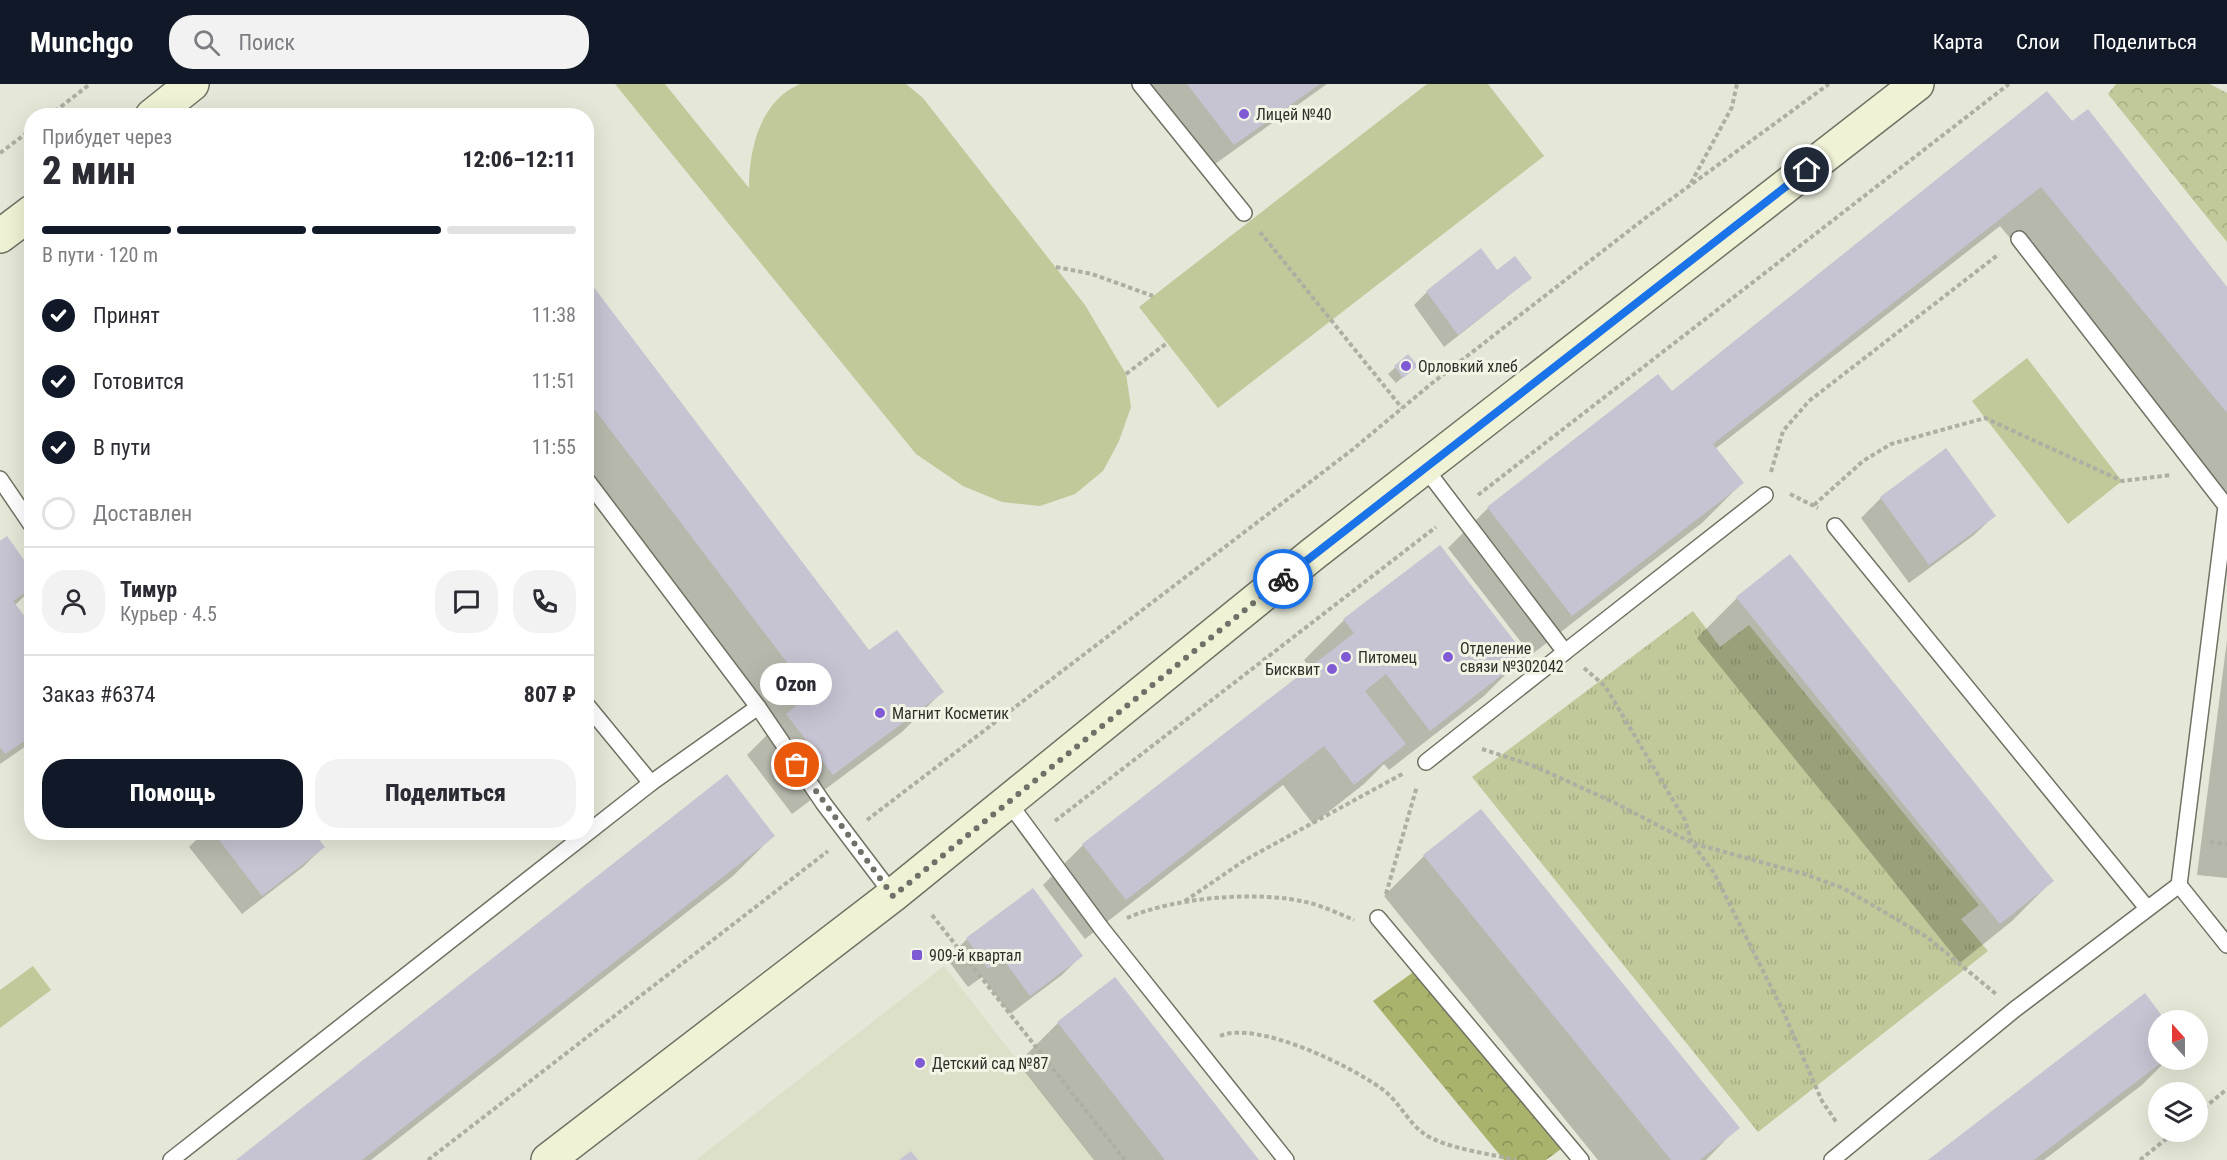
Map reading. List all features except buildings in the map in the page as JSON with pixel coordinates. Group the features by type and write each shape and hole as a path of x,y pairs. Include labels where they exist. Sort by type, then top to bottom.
{"street":[{"path":"162,108 192,84"},
{"path":"548,1160 893,896 1313,554 1917,84"},
{"path":"0,236 24,218"}],"lane":[{"path":"1140,84 1244,213"},
{"path":"2019,239 2226,506 2179,885 2227,945"},
{"path":"1425,468 1565,652"},
{"path":"0,479 24,514"},
{"path":"594,490 758,707 893,896"},
{"path":"1426,762 1765,495"},
{"path":"1835,526 2147,908"},
{"path":"594,828 651,783 758,707"},
{"path":"594,714 651,783"},
{"path":"1009,803 1036,836 1102,929 1286,1160"},
{"path":"171,1160 578,840"},
{"path":"1832,1160 2014,1010 2179,885"},
{"path":"1378,918 1581,1160"}],"path":[{"path":"59,108 90,84"},
{"path":"1690,185 1732,107 1737,84"},
{"path":"429,1160 1352,450 1402,408 1690,185 1829,84"},
{"path":"1036,836 2009,84"},
{"path":"0,153 24,135"},
{"path":"1244,213 1402,408"},
{"path":"1835,526 1814,505 1788,494 1765,495 1783,431 1809,401 2019,239"},
{"path":"1056,267 1092,273 1153,296"},
{"path":"1126,374 1167,343"},
{"path":"1814,505 1863,461 1890,444 1985,418 2122,481 2199,471"},
{"path":"1565,652 1605,686 1680,812 1692,843 1714,873 1736,916 1822,1101 1851,1144"},
{"path":"1457,737 1492,753 1534,766 1615,803 1692,843 1804,874 1843,888 1927,937 2014,1010"},
{"path":"1183,903 1245,860 1426,762"},
{"path":"1102,929 1136,914 1183,903 1267,897 1311,903 1354,920 1378,918 1408,813 1426,762"},
{"path":"932,915 1125,1160"},
{"path":"1195,1047 1227,1033 1249,1032 1282,1039 1381,1089 1398,1103 1423,1133 1438,1140 1516,1160"},
{"path":"2208,1105 2227,1089"},
{"path":"2140,1160 2162,1142"}],"shaded area":[{"name":"Детский сад №87","path":"944,966 1095,1160 696,1160"}],"green space":[{"path":"615,84 665,84 749,188 751,158 760,128 766,114 786,92 800,84 906,84 923,98 1085,305 1126,374 1131,407 1119,441 1103,471 1075,494 1040,506 1002,502 963,486 916,454"},
{"path":"1427,84 1488,84 1544,156 1218,408 1139,307"},
{"path":"2116,84 2210,84 2227,93 2227,242 2108,94"},
{"path":"2027,358 2122,481 2068,524 1972,401"},
{"path":"1693,611 1720,647 1749,625 1979,905 1961,919 1988,951 1758,1132 1472,777"},
{"path":"33,966 51,990 0,1028 0,990"},
{"path":"1415,971 1561,1149 1546,1160 1504,1160 1373,1001"}],"way so far":[{"path":"797,765 893,896 1283,579"}],"place":[{"name":"Лицей №40","path":"1244,114"},
{"name":"Орловкий хлеб","path":"1406,366"},
{"name":"Питомец","path":"1346,657"},
{"name":"Отделение связи №302042","path":"1448,657"},
{"name":"Бисквит","path":"1332,669"},
{"name":"Магнит Косметик","path":"880,713"},
{"name":"Ozon","path":"797,765"},
{"name":"909-й квартал","path":"917,955"},
{"name":"Детский сад №87","path":"920,1063"}],"route":[{"path":"1283,579 1807,170"}]}
